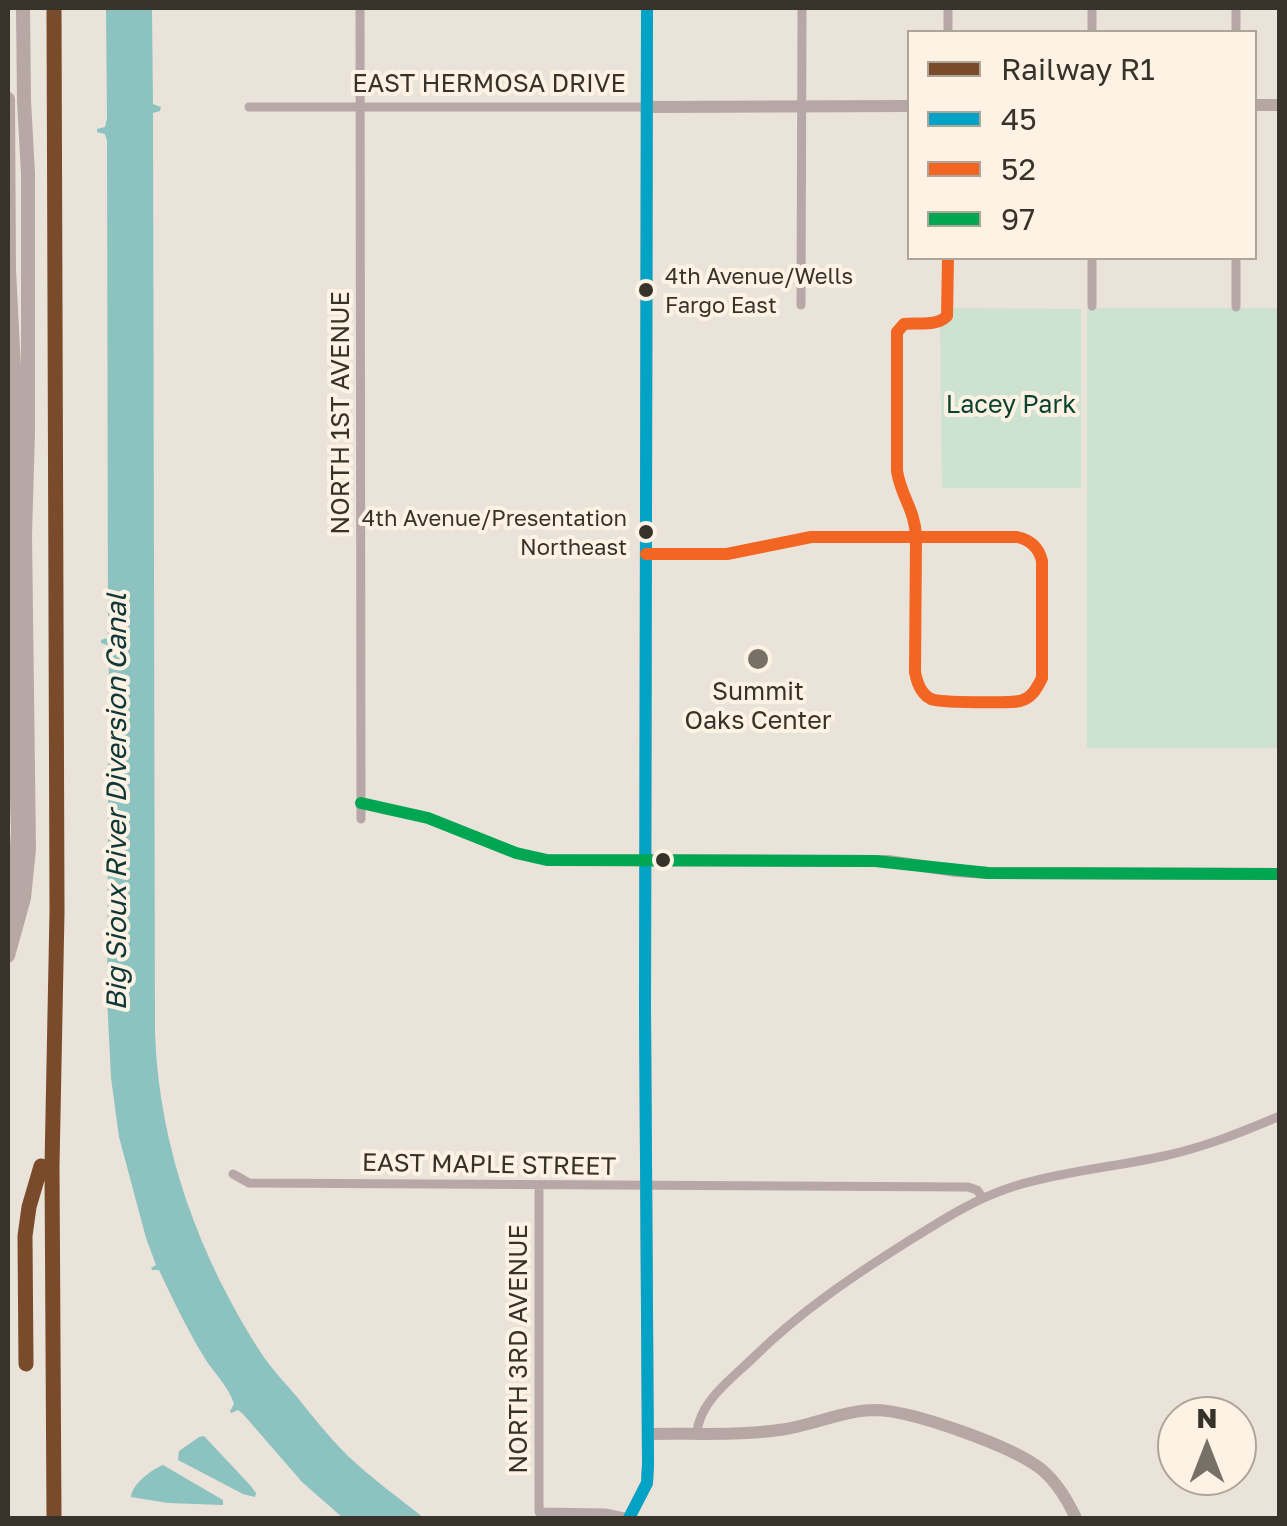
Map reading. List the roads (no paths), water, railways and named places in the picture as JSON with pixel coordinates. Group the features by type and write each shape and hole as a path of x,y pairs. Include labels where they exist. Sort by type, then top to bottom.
{"main road":[{"path":"629,1518 647,1484 648,1434 647,8"},
{"path":"8,956 21,912 28,865 16,618 28,318 18,16"},
{"path":"8,99 9,280 16,406 17,790 16,868 8,920"},
{"name":"EAST HERMOSA DRIVE","path":"647,107 907,106"},
{"path":"8,737 17,790"},
{"path":"646,860 888,861 988,873 1280,874"},
{"path":"648,1434 779,1430 860,1411 894,1411 996,1445 1033,1463 1056,1483 1076,1518"}],"street":[{"name":"NORTH 1ST AVENUE","path":"360,8 362,819"},
{"path":"802,8 802,305"},
{"name":"EAST HERMOSA DRIVE","path":"250,106 647,107"},
{"path":"646,554 727,554 811,537 916,537 1017,537 1030,542 1040,552 1042,561 1042,678 1036,690 1020,701 938,701 922,693 916,680 916,537 914,514 897,471 897,332 904,324 935,323 947,316 948,260"},
{"path":"1092,260 1092,306"},
{"path":"1236,260 1236,308"},
{"path":"362,802 428,818 536,858 646,860"},
{"path":"697,1433 699,1418 707,1406 766,1345 853,1276 930,1227 984,1198 1036,1180 1191,1150 1280,1116"},
{"name":"EAST MAPLE STREET","path":"233,1174 249,1183 968,1187 984,1198"},
{"name":"NORTH 3RD AVENUE","path":"539,1185 539,1512 601,1513 629,1518"}],"water":[{"name":"Big Sioux River Diversion Canal","path":"106,8 152,8 153,104 161,107 153,113 155,1033 165,1119 174,1161 202,1242 263,1356 347,1455 424,1518 343,1518 302,1482 243,1414 238,1410 231,1413 234,1404 228,1392 198,1346 159,1270 151,1268 156,1265 119,1137 107,997 109,654 107,645 101,643 108,631 107,141 97,129 105,127 107,118"},
{"path":"204,1436 250,1485 255,1497 178,1460 179,1451"},
{"path":"163,1465 223,1500 223,1505 131,1497 143,1478"}],"rail line":[{"name":"R1","path":"54,8 54,1518"},
{"name":"R1","path":"26,1364 25,1236 41,1166"}],"place":[{"name":"4th Avenue/Wells Fargo East","path":"646,290"},
{"name":"4th Avenue/Presentation Northeast","path":"646,532"},
{"name":"Summit Oaks Center","path":"758,659"}],"park label":[{"name":"Lacey Park","path":"1011,405"}]}
